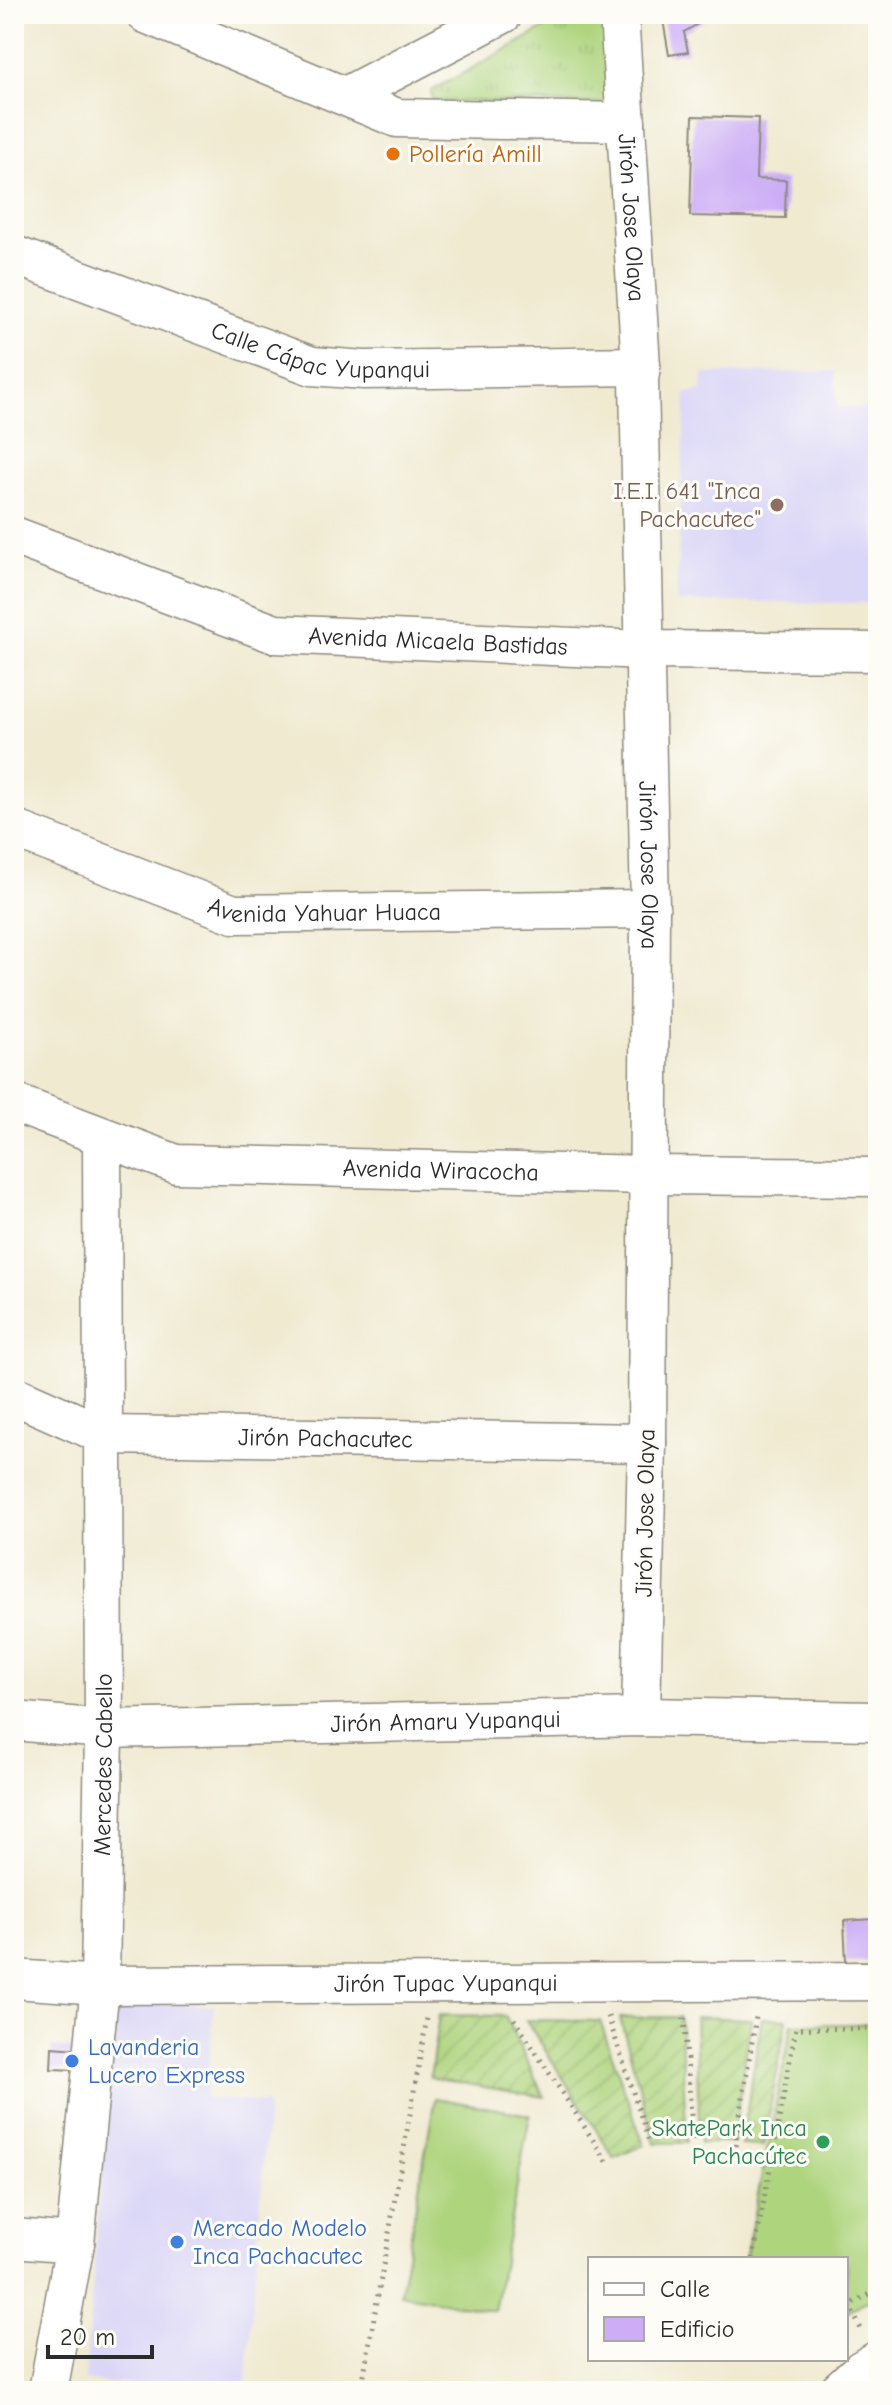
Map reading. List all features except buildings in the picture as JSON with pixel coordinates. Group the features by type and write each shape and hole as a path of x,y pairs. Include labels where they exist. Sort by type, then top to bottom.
{"street":[{"path":"146,14 397,118 626,122"},
{"path":"346,96 503,14"},
{"name":"Jirón Jose Olaya","path":"619,14 641,366 650,909 647,1443 641,1717"},
{"name":"Calle Cápac Yupanqui","path":"14,255 312,366 364,370 641,366"},
{"name":"Avenida Micaela Bastidas","path":"14,536 275,634 644,650 878,652"},
{"name":"Avenida Yahuar Huaca","path":"14,829 234,914 650,909"},
{"name":"Avenida Wiracocha","path":"14,1103 176,1164 878,1177"},
{"name":"Mercedes Cabello","path":"48,2391 75,2243 100,1985 104,1729 102,1137"},
{"name":"Jirón Pachacutec","path":"14,1395 104,1435 647,1443"},
{"name":"Jirón Amaru Yupanqui","path":"14,1721 104,1729 641,1717 878,1721"},
{"name":"Jirón Tupac Yupanqui","path":"14,1979 100,1985 878,1981"},
{"path":"14,2238 75,2243"},
{"path":"838,2391 861,2370 878,2360"}],"path":[{"path":"361,2391 428,2008"},
{"path":"507,2008 610,2166"},
{"path":"606,2009 650,2144"},
{"path":"684,2009 693,2141"},
{"path":"735,2146 757,2009"},
{"path":"753,2257 796,2028 878,2029"},
{"path":"848,2305 878,2290"}],"shaded area":[{"name":"I.E.I. 641 \"Inca Pachacutec\"","path":"835,371 837,407 870,408 878,603 676,602 686,393 702,391 703,374"},
{"name":"Mercado Modelo Inca Pachacutec","path":"115,1999 214,2006 206,2098 268,2103 246,2391 85,2381"}],"green space":[{"path":"570,14 604,14 619,104 433,101 431,91"},
{"path":"439,2015 505,2016 544,2097 430,2078"},
{"path":"680,2017 687,2143 655,2143 620,2018"},
{"path":"695,2017 751,2019 733,2143 700,2143"},
{"path":"762,2018 787,2019 763,2146 741,2145"},
{"path":"526,2020 600,2021 644,2145 614,2158"},
{"name":"SkatePark Inca Pachacútec","path":"792,2024 878,2024 878,2295 848,2311 848,2257 745,2257"},
{"path":"435,2098 530,2115 494,2311 400,2294"}],"place":[{"name":"Pollería Amill","path":"393,154"},
{"name":"I.E.I. 641 \"Inca Pachacutec\"","path":"777,505"},
{"name":"Lavanderia Lucero Express","path":"72,2061"},
{"name":"SkatePark Inca Pachacútec","path":"823,2142"},
{"name":"Mercado Modelo Inca Pachacutec","path":"177,2242"}]}
